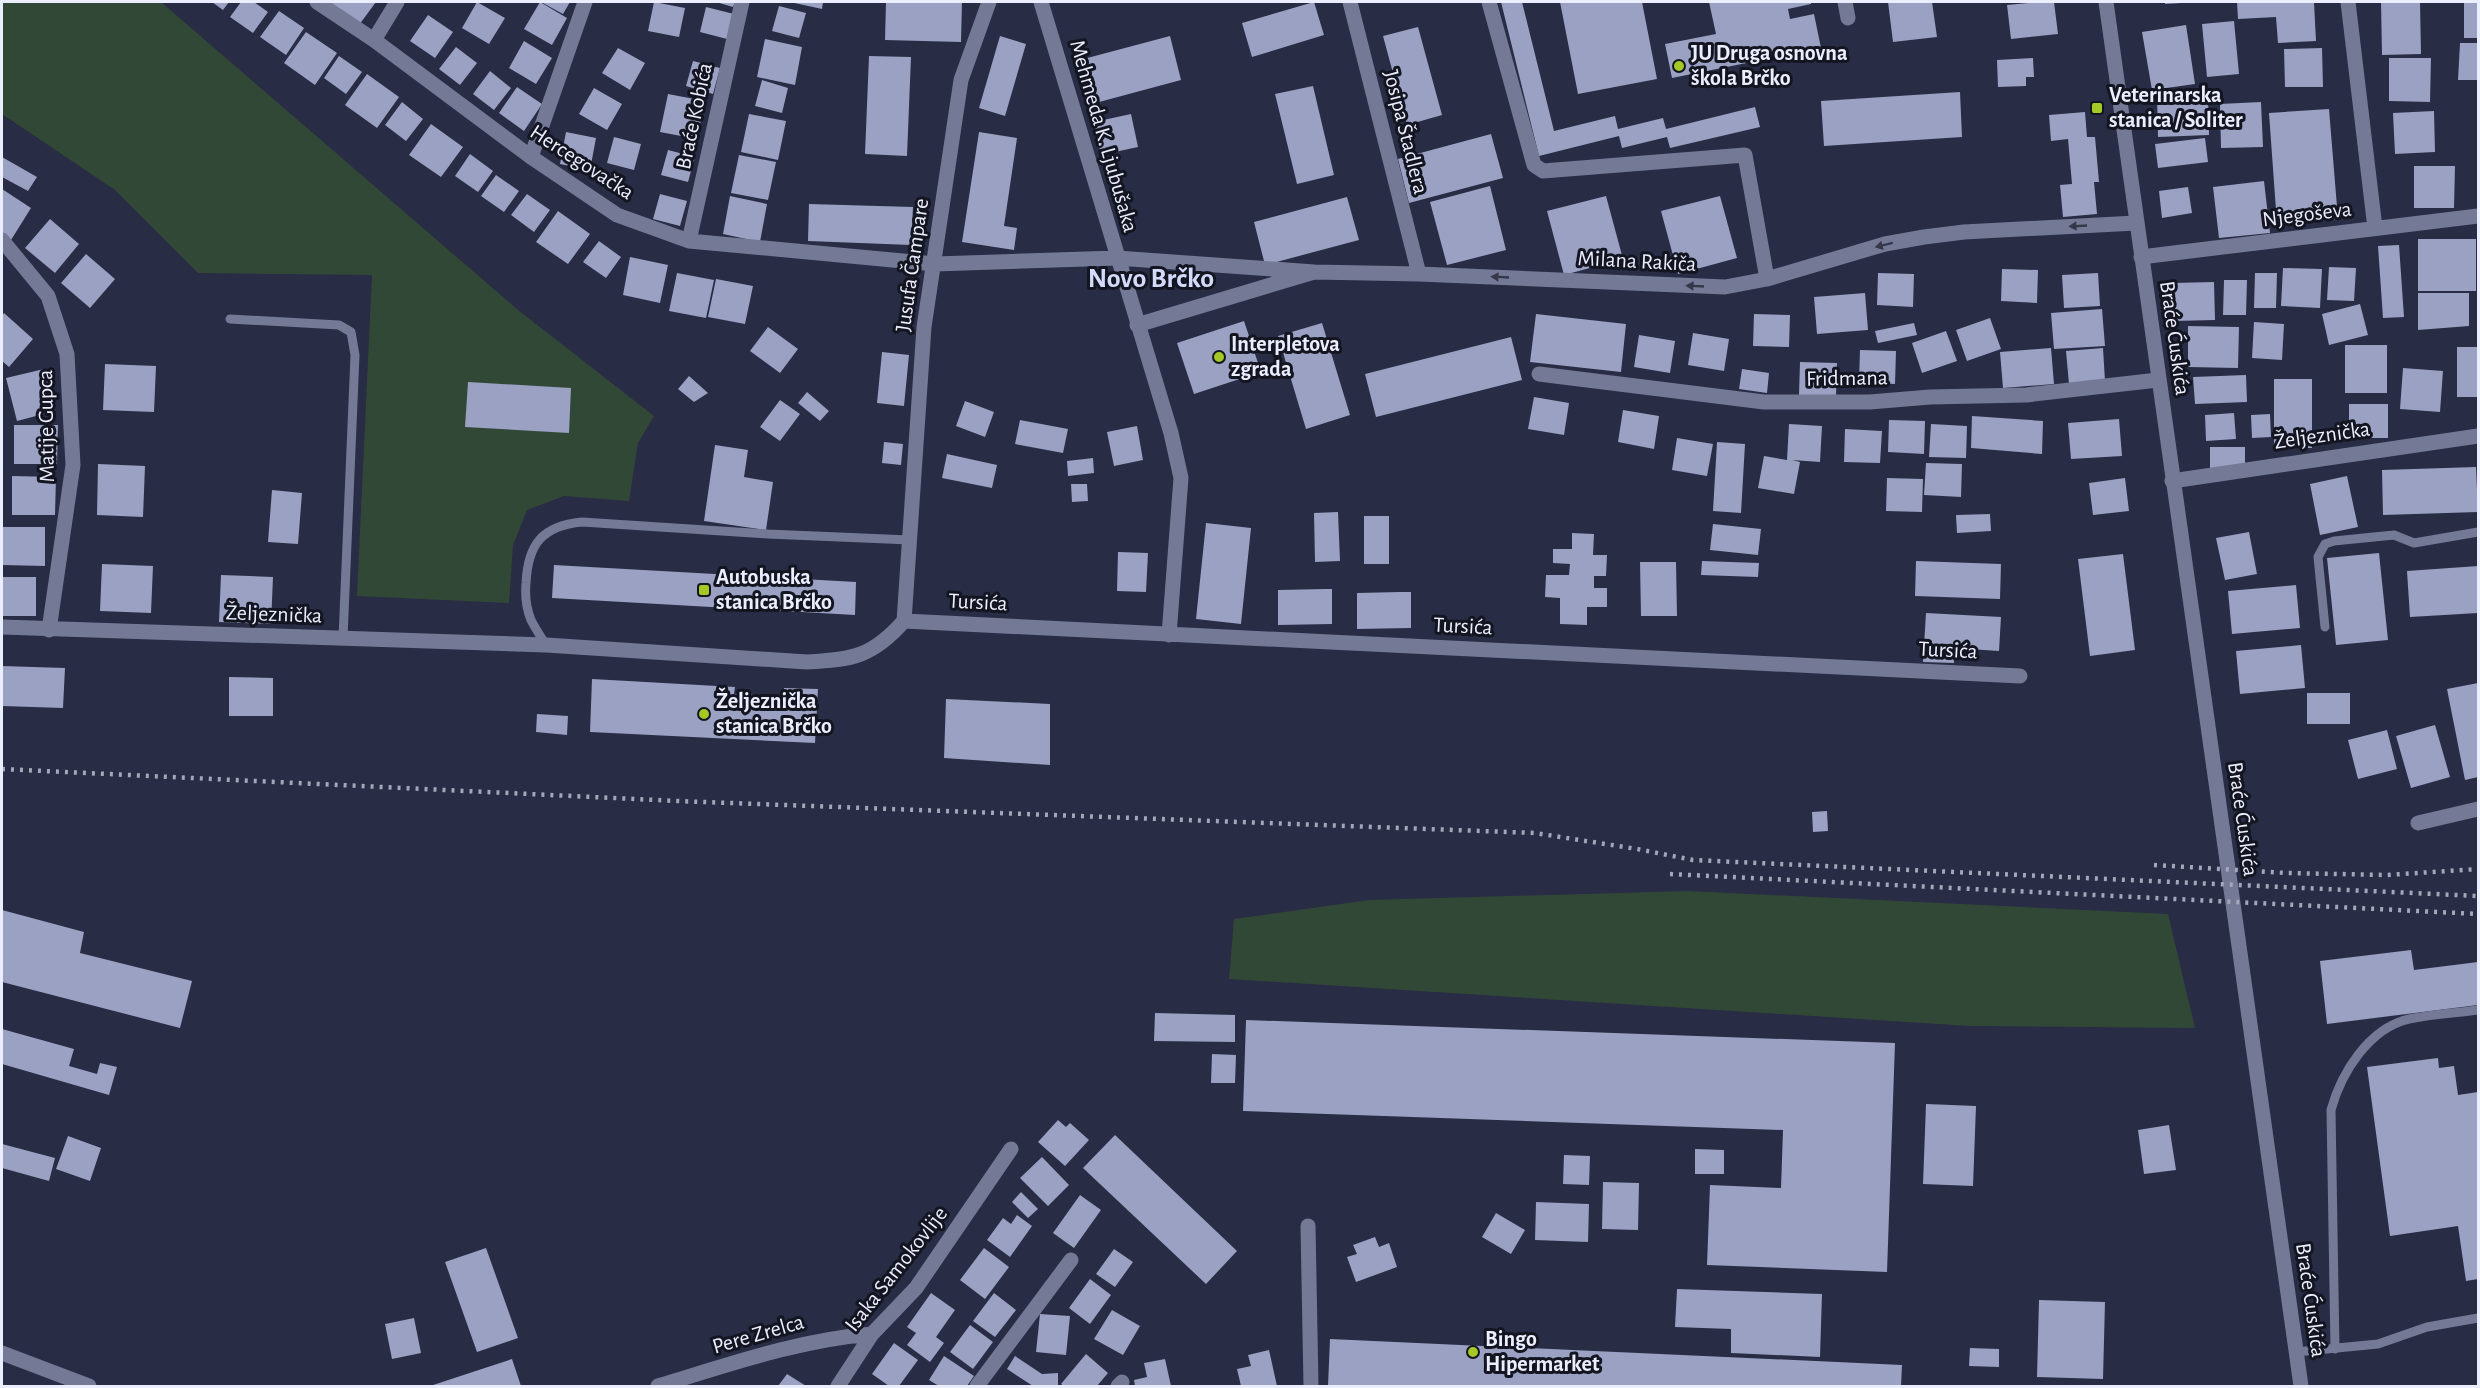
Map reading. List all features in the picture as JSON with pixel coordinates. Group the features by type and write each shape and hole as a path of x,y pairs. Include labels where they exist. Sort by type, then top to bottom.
{"street":[{"name":"Hercegovačka","path":"317,2 374,40 531,157 617,215 689,241 935,264 1117,258 1314,272"},
{"path":"374,40 397,2"},
{"path":"531,157 585,2"},
{"name":"Braće Kobića","path":"689,241 742,2"},
{"name":"Jusufa Čampare","path":"904,621 924,327 961,80 989,2"},
{"name":"Mehmeda K. Ljubušaka","path":"1041,2 1171,433 1181,478 1169,635"},
{"name":"Josipa Štadlera","path":"1350,2 1419,274"},
{"path":"1489,2 1534,165 1543,171 1745,155 1767,279"},
{"path":"1845,2 1848,18"},
{"name":"Braće Ćuskića","path":"2106,2 2301,1386"},
{"path":"2348,2 2375,228"},
{"name":"Njegoševa","path":"2141,257 2478,216"},
{"name":"Milana Rakiča","path":"1137,325 1314,272 1419,274 1725,287 1767,279 1885,244 1924,237 1964,232 2136,223"},
{"name":"Matije Gupca","path":"2,240 48,296 67,354 73,465 49,630"},
{"name":"Fridmana","path":"1539,374 1764,402 1870,402 1930,397 2026,395 2158,380"},
{"name":"Željeznička","path":"2172,481 2478,436"},
{"name":"Željeznička","path":"2,627 546,645 807,662 837,661 859,656 893,633 904,621"},
{"name":"Tursića","path":"904,621 2020,676"},
{"path":"2418,823 2478,809"},
{"name":"Isaka Samokovlije","path":"838,1386 872,1334 916,1288 1011,1149"},
{"path":"1308,1226 1311,1386"},
{"path":"977,1386 1071,1260"},
{"name":"Pere Zrelca","path":"657,1386 796,1345 837,1337 872,1334"},
{"path":"2,1353 88,1386"}],"lane":[{"path":"230,319 339,325 351,332 355,355 343,638"},
{"path":"546,645 531,619 525,598 530,552 543,535 562,524 582,522 910,540"},
{"path":"2325,627 2318,557 2325,544 2334,541 2394,535 2414,543 2478,532"},
{"path":"2335,1349 2331,1110 2343,1075 2377,1035 2390,1027 2408,1020 2478,1010"},
{"path":"2296,1352 2378,1344 2427,1327 2478,1318"}],"green space":[{"path":"2,2 161,2 518,310 654,416 638,443 629,501 564,496 527,510 513,545 509,603 357,596 372,275 198,273 115,190 2,114"},
{"path":"1688,891 2168,914 2195,1028 1970,1026 1229,979 1234,919 1369,900"}],"building":[{"path":"212,2 229,2 223,10"},
{"path":"241,2 254,2 268,12 253,33 230,17"},
{"path":"328,2 376,2 359,25"},
{"path":"477,2 505,18 489,44 462,28"},
{"path":"540,2 567,18 552,45 524,29"},
{"path":"541,2 570,2 563,14"},
{"path":"654,2 685,8 679,37 648,31"},
{"path":"716,2 735,2 733,7"},
{"path":"790,2 823,2 822,9"},
{"path":"886,2 962,2 961,42 885,40"},
{"path":"1314,2 1324,35 1252,57 1242,23"},
{"path":"1501,2 1522,2 1554,131 1615,116 1618,129 1663,118 1666,129 1755,107 1760,127 1670,148 1667,137 1622,148 1619,136 1539,156"},
{"path":"1560,2 1642,2 1657,79 1578,94"},
{"path":"1709,2 1811,2 1811,4 1788,9 1790,19 1814,14 1821,48 1672,78 1665,44 1716,34"},
{"path":"1888,2 1932,2 1937,37 1893,42"},
{"path":"2054,2 2058,34 2011,39 2007,5"},
{"path":"2165,2 2182,2 2182,3 2165,4"},
{"path":"2237,2 2314,2 2316,41 2278,43 2276,17 2238,19"},
{"path":"2381,2 2420,2 2421,54 2382,55"},
{"path":"2464,2 2478,2 2478,38 2464,38"},
{"path":"779,6 806,13 799,38 772,31"},
{"path":"706,7 734,14 727,39 700,32"},
{"path":"279,11 304,28 286,55 260,37"},
{"path":"428,15 453,32 435,58 410,41"},
{"path":"2234,21 2239,74 2207,77 2202,24"},
{"path":"2186,25 2195,84 2152,90 2142,32"},
{"path":"1418,27 1442,115 1407,125 1383,36"},
{"path":"306,32 337,53 315,85 284,63"},
{"path":"1000,36 1026,44 1005,116 979,108"},
{"path":"1170,36 1181,80 1088,105 1076,61"},
{"path":"765,39 802,47 795,85 757,77"},
{"path":"524,41 552,58 536,84 509,68"},
{"path":"2460,43 2478,43 2478,80 2458,80"},
{"path":"456,47 477,63 460,85 439,69"},
{"path":"618,48 645,63 630,90 602,73"},
{"path":"2322,48 2323,87 2285,87 2284,49"},
{"path":"339,56 362,72 346,94 324,78"},
{"path":"869,56 911,57 907,156 865,154"},
{"path":"2033,58 2034,77 2026,77 2026,86 1998,87 1997,60"},
{"path":"2389,58 2431,58 2430,102 2389,101"},
{"path":"693,61 720,68 713,94 686,86"},
{"path":"490,71 511,88 494,110 473,94"},
{"path":"367,74 399,97 377,128 345,105"},
{"path":"762,80 788,88 782,113 755,106"},
{"path":"1313,86 1334,175 1297,184 1275,94"},
{"path":"517,87 542,104 524,131 499,113"},
{"path":"594,88 622,104 607,130 579,114"},
{"path":"1960,92 1962,137 1824,146 1821,101"},
{"path":"668,94 705,101 697,139 660,132"},
{"path":"2208,94 2209,135 2158,137 2157,96"},
{"path":"402,102 423,119 406,141 385,125"},
{"path":"2261,102 2263,147 2221,148 2220,104"},
{"path":"2329,109 2338,219 2277,224 2269,113"},
{"path":"2434,111 2435,152 2395,154 2393,113"},
{"path":"2085,112 2087,137 2095,137 2099,182 2094,182 2097,214 2063,217 2060,185 2072,184 2068,139 2051,141 2049,115"},
{"path":"749,114 786,121 778,160 741,152"},
{"path":"1131,114 1138,147 1101,155 1094,122"},
{"path":"431,124 463,147 441,177 409,155"},
{"path":"566,132 596,138 590,170 560,164"},
{"path":"979,132 1017,138 1004,226 1017,228 1014,250 962,242"},
{"path":"1491,134 1503,178 1409,203 1398,159"},
{"path":"614,137 641,144 634,170 607,163"},
{"path":"2205,138 2208,162 2158,168 2155,144"},
{"path":"668,150 695,157 688,182 661,175"},
{"path":"470,154 493,171 478,192 455,176"},
{"path":"739,155 776,162 768,200 731,193"},
{"path":"2,157 37,177 28,191 2,177"},
{"path":"2414,166 2455,166 2454,208 2414,208"},
{"path":"496,175 519,191 504,212 481,196"},
{"path":"2264,181 2270,233 2219,238 2213,187"},
{"path":"1490,186 1506,250 1447,265 1430,202"},
{"path":"2188,187 2192,213 2162,218 2159,191"},
{"path":"2,189 31,208 11,240 2,234"},
{"path":"527,194 550,210 534,232 511,215"},
{"path":"660,194 687,201 680,226 653,219"},
{"path":"730,196 767,204 760,242 723,234"},
{"path":"1606,196 1623,259 1564,275 1547,211"},
{"path":"1720,196 1737,258 1678,274 1661,211"},
{"path":"1347,197 1359,240 1265,265 1254,222"},
{"path":"809,204 913,207 911,245 808,241"},
{"path":"558,211 590,234 568,264 536,242"},
{"path":"50,219 79,244 55,273 25,248"},
{"path":"2418,239 2476,239 2476,291 2418,291"},
{"path":"599,241 621,257 606,278 583,262"},
{"path":"2399,245 2404,317 2383,318 2378,246"},
{"path":"86,254 115,279 90,308 61,283"},
{"path":"630,257 668,265 660,303 623,295"},
{"path":"2329,267 2356,268 2354,301 2327,300"},
{"path":"2283,268 2322,269 2320,308 2281,306"},
{"path":"2002,269 2038,270 2037,303 2001,301"},
{"path":"677,273 714,280 706,318 669,311"},
{"path":"1878,273 1914,274 1913,307 1877,305"},
{"path":"2098,273 2100,306 2064,308 2062,275"},
{"path":"2255,273 2277,273 2276,308 2254,308"},
{"path":"716,279 753,286 745,324 708,317"},
{"path":"2224,280 2247,280 2246,315 2223,315"},
{"path":"2214,282 2215,320 2173,321 2172,283"},
{"path":"1865,293 1868,330 1817,334 1814,297"},
{"path":"2418,293 2469,293 2469,326 2418,330"},
{"path":"2360,304 2368,335 2329,345 2322,314"},
{"path":"2102,309 2105,346 2054,349 2051,313"},
{"path":"4,313 33,339 9,367 2,361 2,316"},
{"path":"1536,314 1626,324 1621,372 1530,362"},
{"path":"1754,314 1790,315 1789,347 1753,346"},
{"path":"1990,318 2001,349 1967,361 1956,330"},
{"name":"Interpletova zgrada","path":"1244,321 1261,372 1194,394 1177,343"},
{"path":"2254,322 2284,324 2282,360 2252,358"},
{"path":"1322,323 1350,415 1306,429 1278,336"},
{"path":"1914,323 1917,335 1878,343 1875,331"},
{"path":"2188,326 2239,327 2238,368 2188,367"},
{"path":"768,327 798,349 780,373 750,351"},
{"path":"1946,331 1957,361 1922,373 1912,343"},
{"path":"1693,333 1729,339 1724,371 1688,365"},
{"path":"1639,335 1675,341 1670,373 1634,367"},
{"path":"1511,337 1522,380 1376,417 1365,374"},
{"path":"2345,345 2387,345 2387,393 2345,393"},
{"path":"2457,347 2478,347 2478,397 2457,397"},
{"path":"2051,348 2054,384 2003,388 2000,352"},
{"path":"2103,348 2105,381 2069,384 2066,351"},
{"path":"1860,350 1896,351 1895,384 1859,382"},
{"path":"882,352 909,355 904,406 877,403"},
{"path":"1800,362 1837,363 1836,396 1799,395"},
{"path":"105,364 156,366 154,412 103,410"},
{"path":"2403,368 2443,371 2440,412 2400,409"},
{"path":"44,369 55,411 17,421 6,378"},
{"path":"1742,369 1769,373 1767,393 1739,389"},
{"path":"2246,375 2247,402 2195,404 2193,377"},
{"path":"689,376 708,393 694,402 678,389"},
{"path":"2274,379 2312,379 2312,448 2274,448"},
{"path":"468,382 571,388 569,433 465,427"},
{"path":"807,392 829,411 820,421 798,403"},
{"path":"1534,397 1569,403 1564,435 1528,429"},
{"path":"780,400 800,414 780,441 760,427"},
{"path":"965,401 994,412 985,437 956,426"},
{"path":"2349,404 2388,404 2388,438 2349,438"},
{"path":"1623,410 1659,416 1654,449 1618,442"},
{"path":"2234,413 2236,439 2206,441 2205,415"},
{"path":"2270,414 2271,437 2252,438 2251,415"},
{"path":"1972,416 2043,421 2042,454 1971,448"},
{"path":"2119,419 2122,456 2071,459 2068,423"},
{"path":"1020,420 1068,429 1063,453 1015,444"},
{"path":"1889,420 1925,421 1924,454 1888,452"},
{"path":"1789,424 1822,426 1820,462 1792,460 1800,462 1794,494 1758,488 1764,456 1787,460"},
{"path":"1931,424 1967,426 1966,458 1929,457"},
{"path":"14,425 58,425 57,464 14,464"},
{"path":"1137,426 1143,460 1114,466 1107,432"},
{"path":"1845,429 1882,431 1880,463 1844,462"},
{"path":"1677,438 1713,444 1707,476 1672,470"},
{"path":"884,442 903,444 901,465 882,463"},
{"path":"1717,442 1745,444 1741,513 1713,511"},
{"path":"715,445 748,450 744,477 773,482 766,530 704,521"},
{"path":"2210,447 2245,447 2245,469 2210,469"},
{"path":"947,454 997,465 992,488 942,478"},
{"path":"1093,458 1094,473 1068,476 1067,461"},
{"path":"1926,463 1962,464 1961,497 1924,495"},
{"path":"98,464 145,466 143,517 97,515"},
{"path":"2476,467 2478,512 2383,515 2382,470"},
{"path":"12,476 56,477 55,515 12,515"},
{"path":"2347,476 2358,527 2320,535 2310,484"},
{"path":"1887,478 1923,479 1922,512 1886,511"},
{"path":"2125,478 2129,511 2093,515 2089,483"},
{"path":"1071,484 1087,484 1088,501 1072,502"},
{"path":"272,490 302,493 298,544 268,542"},
{"path":"1338,512 1340,561 1315,562 1314,513"},
{"path":"1990,514 1991,531 1957,533 1956,515"},
{"path":"1364,516 1389,516 1389,564 1364,564"},
{"path":"1206,523 1251,528 1241,624 1196,619"},
{"path":"1713,524 1761,529 1758,555 1710,550"},
{"path":"2,527 45,527 45,566 2,565"},
{"path":"2249,532 2257,574 2225,580 2216,538"},
{"path":"1572,533 1594,534 1593,555 1607,555 1606,576 1594,576 1594,588 1607,588 1607,607 1587,607 1587,625 1560,624 1560,598 1545,597 1546,575 1569,575 1570,564 1553,563 1553,549 1572,549"},
{"path":"1118,552 1148,553 1146,592 1117,591"},
{"path":"2379,553 2388,640 2336,645 2327,558"},
{"path":"2123,554 2135,650 2090,656 2078,559"},
{"path":"1702,561 1759,563 1758,577 1701,575"},
{"path":"1916,561 2001,564 2000,599 1915,596"},
{"path":"1640,562 1676,562 1677,616 1641,616"},
{"path":"102,564 153,566 151,613 100,611"},
{"name":"Autobuska stanica Brčko","path":"554,565 856,582 855,615 552,598"},
{"path":"2478,566 2478,613 2410,617 2407,571"},
{"path":"221,575 273,577 271,624 219,622"},
{"path":"2,577 36,577 36,616 2,616"},
{"path":"2296,585 2300,628 2232,634 2228,591"},
{"path":"1332,589 1332,624 1278,625 1278,590"},
{"path":"1411,592 1411,628 1357,629 1357,593"},
{"path":"1926,613 2001,617 1999,651 1954,648 1954,663 1923,662"},
{"path":"2301,645 2305,688 2240,694 2236,651"},
{"path":"2,666 65,668 63,708 2,706"},
{"path":"229,677 273,678 273,716 229,716"},
{"name":"Željeznička stanica Brčko","path":"592,679 735,687 734,694 784,696 784,688 818,689 815,743 590,732"},
{"path":"2478,683 2478,777 2465,780 2447,689"},
{"path":"2307,693 2350,693 2350,724 2307,724"},
{"path":"946,699 1050,704 1050,765 944,758"},
{"path":"537,714 568,716 567,735 536,732"},
{"path":"2435,725 2450,777 2411,788 2396,736"},
{"path":"2387,730 2397,769 2358,779 2348,740"},
{"path":"1827,811 1828,831 1813,832 1812,812"},
{"path":"2,910 84,932 80,953 192,981 180,1028 2,982"},
{"path":"2411,950 2414,970 2478,962 2478,1005 2327,1024 2320,961"},
{"path":"1155,1013 1235,1015 1235,1042 1154,1041"},
{"path":"1246,1020 1895,1043 1887,1272 1707,1265 1710,1185 1781,1188 1783,1130 1243,1111"},
{"path":"2,1029 74,1049 69,1066 97,1074 100,1063 117,1067 109,1095 2,1064"},
{"path":"1212,1054 1236,1055 1235,1083 1211,1083"},
{"path":"2438,1058 2439,1068 2454,1066 2458,1095 2478,1092 2478,1279 2466,1281 2458,1226 2390,1236 2367,1067"},
{"path":"1926,1104 1976,1106 1973,1186 1923,1184"},
{"path":"1058,1120 1066,1127 1070,1123 1089,1140 1065,1166 1038,1142"},
{"path":"2169,1125 2176,1170 2144,1174 2138,1130"},
{"path":"1115,1135 1237,1251 1206,1284 1083,1168"},
{"path":"68,1136 101,1148 90,1181 56,1169"},
{"path":"2,1144 55,1158 49,1181 2,1168"},
{"path":"1695,1149 1724,1150 1724,1174 1695,1174"},
{"path":"1564,1155 1590,1156 1589,1185 1563,1184"},
{"path":"1042,1157 1069,1185 1048,1206 1020,1178"},
{"path":"1603,1182 1639,1183 1638,1230 1602,1229"},
{"path":"1021,1192 1038,1209 1028,1218 1012,1202"},
{"path":"1080,1195 1101,1210 1074,1248 1053,1233"},
{"path":"1536,1202 1589,1204 1588,1242 1535,1240"},
{"path":"1496,1213 1525,1230 1511,1254 1482,1237"},
{"path":"1017,1215 1032,1226 1010,1257 987,1240 1003,1218 1011,1224"},
{"path":"1375,1237 1379,1247 1389,1243 1397,1267 1356,1282 1347,1257 1357,1254 1353,1245"},
{"path":"486,1248 518,1338 477,1352 445,1262"},
{"path":"984,1248 1009,1267 985,1299 960,1280"},
{"path":"1114,1249 1133,1262 1115,1287 1096,1274"},
{"path":"1090,1279 1111,1295 1090,1324 1069,1308"},
{"path":"1677,1289 1822,1294 1820,1357 1731,1353 1731,1329 1675,1327"},
{"path":"931,1293 955,1310 936,1337 944,1343 930,1362 907,1345 916,1333 907,1327"},
{"path":"994,1293 1016,1310 995,1337 973,1321"},
{"path":"2039,1300 2105,1302 2103,1379 2037,1377"},
{"path":"1112,1310 1140,1326 1123,1355 1094,1339"},
{"path":"1040,1314 1070,1316 1066,1355 1036,1352"},
{"path":"414,1318 421,1353 392,1359 385,1324"},
{"path":"970,1325 993,1342 973,1369 950,1352"},
{"name":"Bingo Hipermarket","path":"1330,1339 1902,1365 1901,1386 1328,1386"},
{"path":"894,1343 918,1360 899,1386 889,1386 872,1374"},
{"path":"1970,1348 1999,1349 1999,1367 1969,1366"},
{"path":"1269,1350 1277,1386 1241,1386 1237,1369 1251,1366 1248,1355"},
{"path":"1086,1354 1108,1373 1097,1386 1064,1386 1061,1384"},
{"path":"944,1356 974,1376 967,1386 939,1386 929,1380"},
{"path":"1015,1356 1042,1374 1058,1373 1058,1386 1033,1386 1007,1369"},
{"path":"512,1359 521,1386 430,1386"},
{"path":"1165,1359 1171,1386 1135,1386 1134,1380 1147,1377 1144,1363"},
{"path":"787,1374 806,1386 778,1386"}],"railway":[{"path":"2,769 677,801 1535,833 1693,860 2478,896"},
{"path":"2154,865 2286,873 2387,875 2478,869"},
{"path":"1670,874 2478,914"}],"place":[{"name":"JU Druga osnovna škola Brčko","path":"1679,66"},
{"name":"Veterinarska stanica / Soliter","path":"2097,108"},
{"name":"Interpletova zgrada","path":"1219,357"},
{"name":"Autobuska stanica Brčko","path":"704,590"},
{"name":"Željeznička stanica Brčko","path":"704,714"},
{"name":"Bingo Hipermarket","path":"1473,1352"}],"district":[{"name":"Novo Brčko","path":"1151,279"}]}
